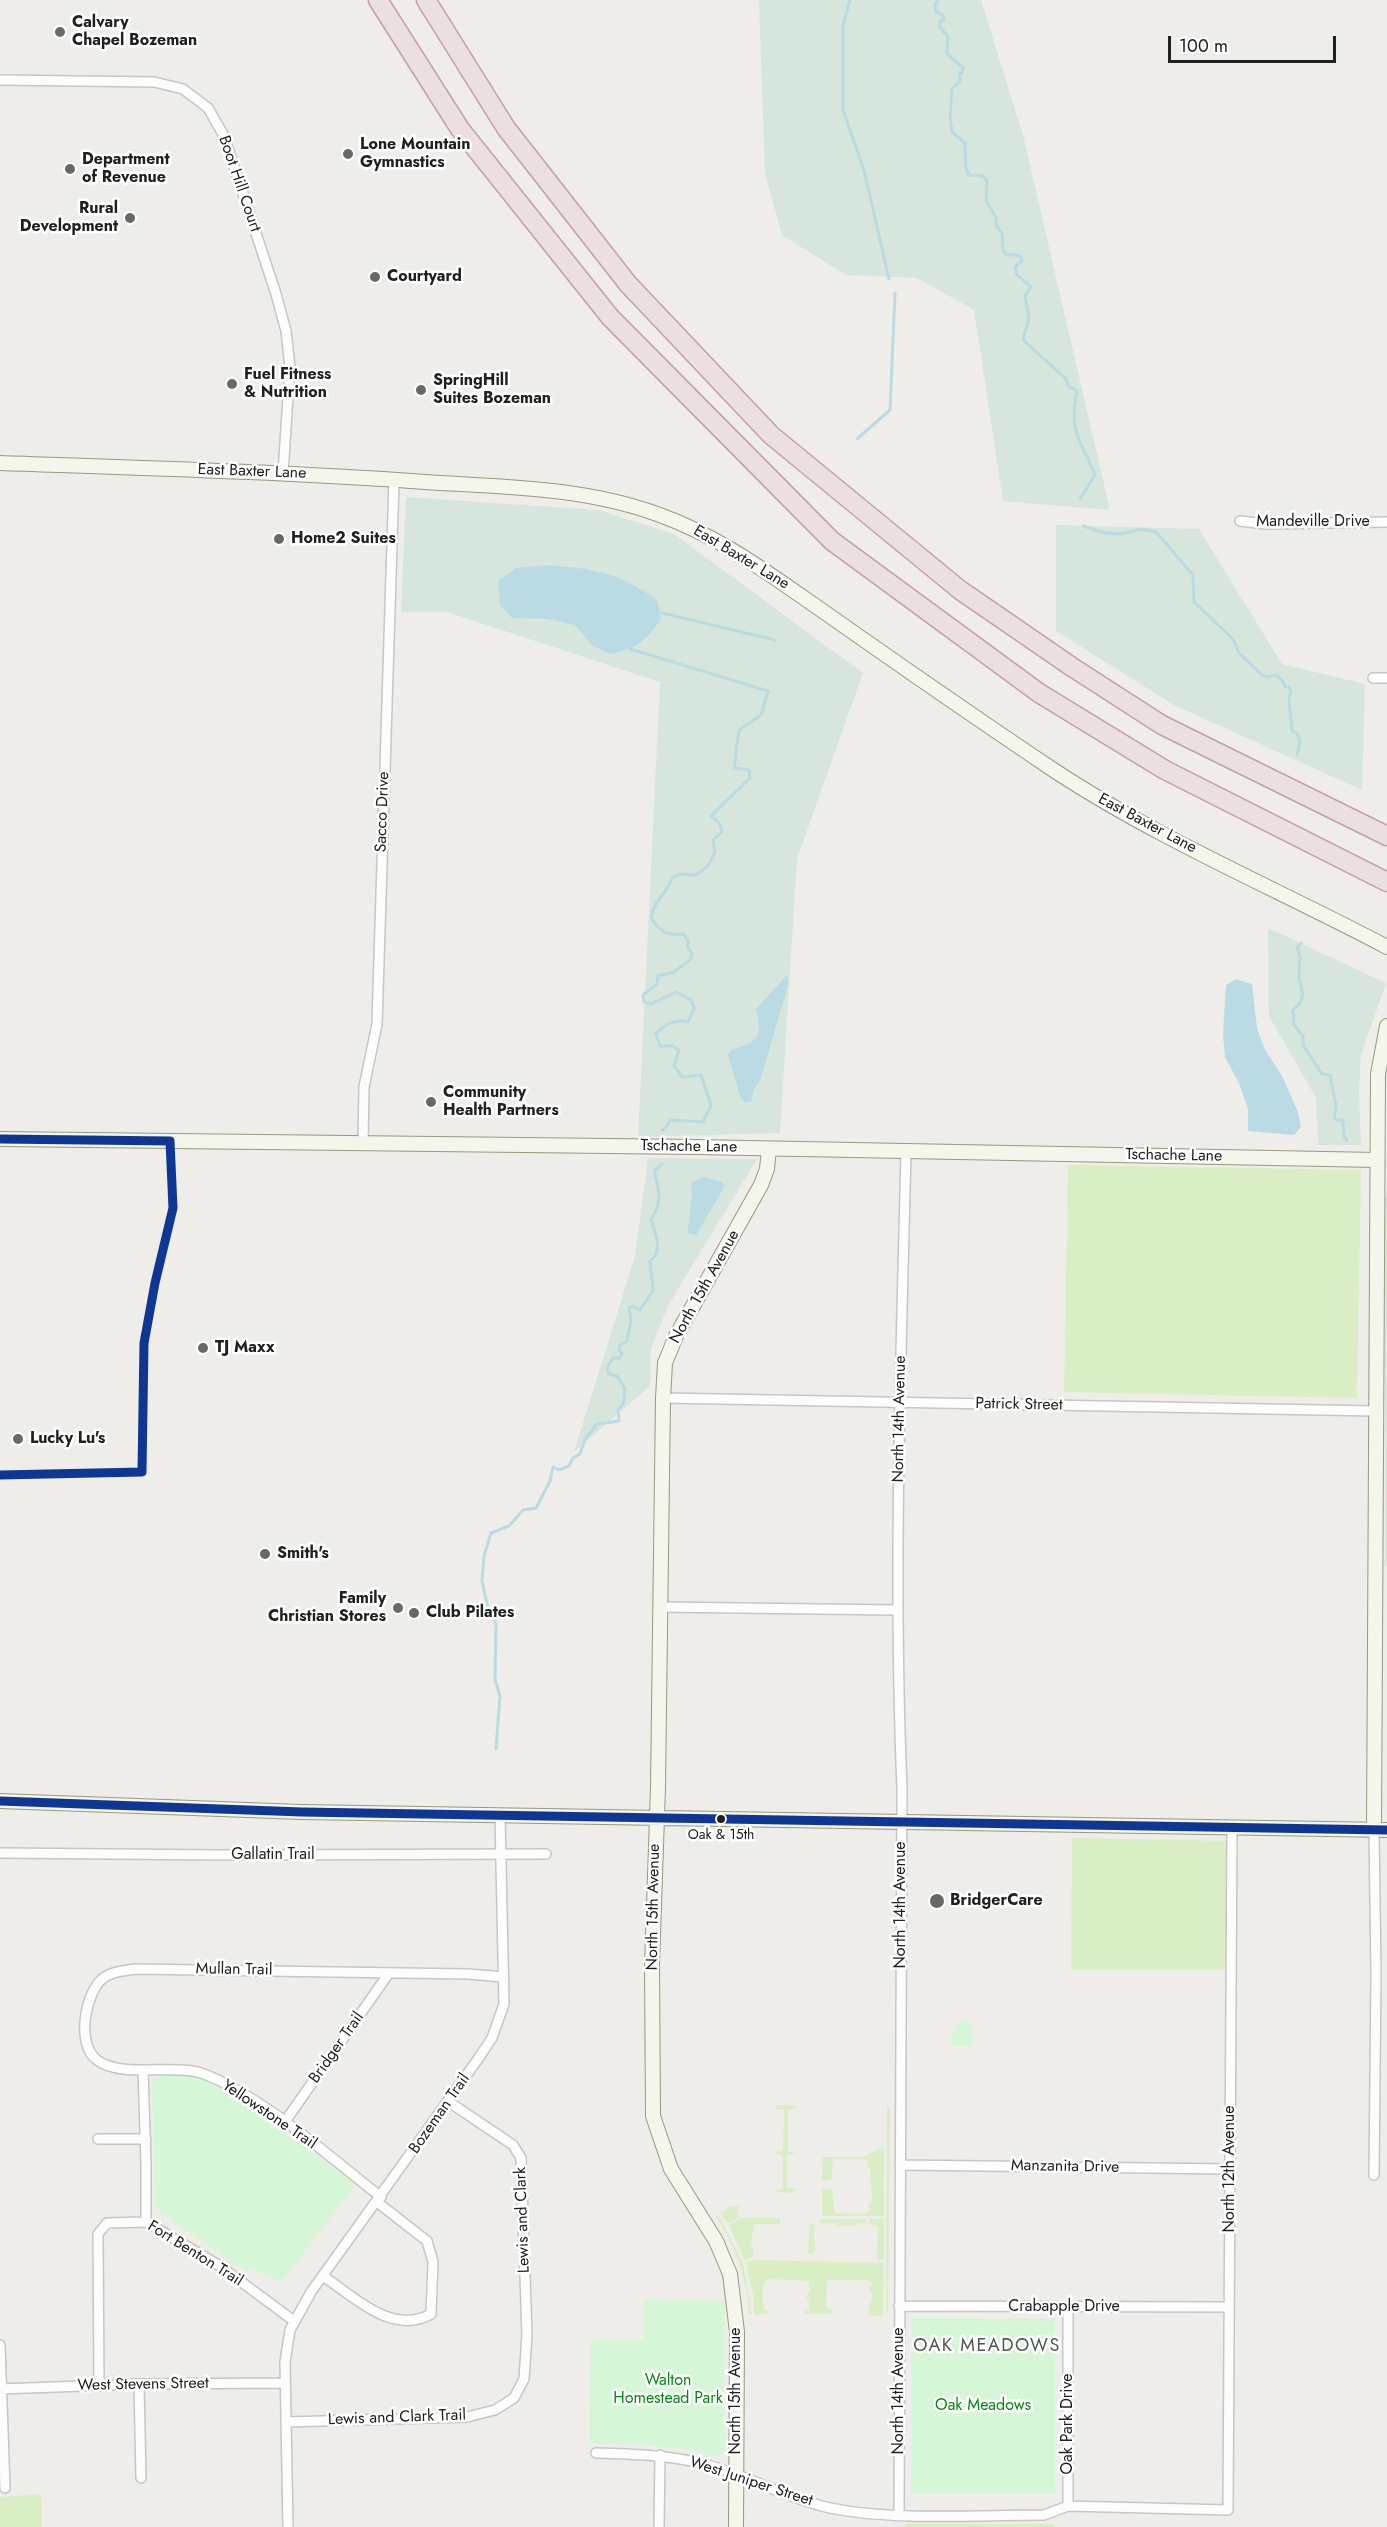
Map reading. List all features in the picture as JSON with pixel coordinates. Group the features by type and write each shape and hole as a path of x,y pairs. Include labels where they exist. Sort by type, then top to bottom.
{"highway":[{"path":"378,0 460,129 610,317 832,541 1039,693 1165,770 1387,882"},
{"path":"426,0 506,128 628,284 771,435 960,590 1072,667 1162,725 1387,835"}],"street":[{"name":"Boot Hill Court","path":"0,80 154,82 183,89 208,108 224,136 276,294 285,331 291,367 283,473"},
{"name":"East Baxter Lane","path":"0,463 283,473 394,480 596,496 655,513 702,532 769,571 926,682 1101,800 1262,885 1387,947"},
{"name":"Sacco Drive","path":"363,1143 364,1087 377,1024 394,480"},
{"name":"Mandeville Drive","path":"1240,521 1265,524 1387,522"},
{"path":"1372,678 1387,678"},
{"path":"1374,2175 1380,1830 1376,1412 1377,1160 1378,1074 1387,1026"},
{"name":"Tschache Lane","path":"0,1139 906,1151 1377,1160"},
{"name":"North 15th Avenue","path":"736,2527 737,2332 730,2274 716,2241 671,2169 653,2116 652,2025 663,1398 665,1363 676,1336 756,1195 767,1169 769,1149"},
{"name":"North 14th Avenue","path":"898,2514 901,1821 897,1610 906,1151"},
{"name":"Patrick Street","path":"663,1398 1376,1412"},
{"path":"659,1607 897,1610"},
{"path":"0,1801 302,1812 1380,1830"},
{"name":"Bozeman Trail","path":"288,2527 285,2362 294,2321 322,2276 449,2102 492,2038 504,2004 499,1854 500,1815"},
{"name":"North 12th Avenue","path":"1228,2510 1232,1827"},
{"name":"Gallatin Trail","path":"0,1853 221,1856 546,1854"},
{"name":"Mullan Trail","path":"143,2070 112,2066 96,2059 86,2045 90,1998 102,1979 113,1972 158,1969 504,1977"},
{"name":"Bridger Trail","path":"284,2123 389,1973"},
{"path":"143,2070 146,2222"},
{"name":"Yellowstone Trail","path":"143,2070 185,2070 225,2083 284,2123 379,2199 428,2241 433,2262 431,2314 422,2320 411,2321 383,2316 364,2306 322,2276"},
{"name":"Lewis and Clark","path":"449,2102 513,2145 521,2158 527,2335 524,2374"},
{"path":"98,2139 146,2139"},
{"name":"Manzanita Drive","path":"900,2165 1230,2169"},
{"name":"Fort Benton Trail","path":"99,2386 98,2234 107,2223 146,2222 220,2266 294,2321"},
{"name":"Crabapple Drive","path":"899,2306 1229,2307"},
{"name":"Oak Park Drive","path":"1068,2307 1068,2506"},
{"path":"0,2345 5,2488"},
{"name":"Lewis and Clark Trail","path":"286,2422 467,2417 495,2410 514,2398 524,2374"},
{"name":"West Stevens Street","path":"1,2389 139,2384 285,2383"},
{"path":"139,2384 141,2478"},
{"name":"West Juniper Street","path":"596,2453 660,2456 702,2463 786,2495 827,2507 860,2513 1044,2515 1068,2506 1228,2510"},
{"path":"659,2527 660,2456"}],"green space":[{"path":"1068,1165 1361,1170 1357,1398 1064,1392"},
{"path":"1072,1838 1229,1841 1229,1970 1071,1970"},
{"path":"968,2019 972,2030 973,2046 952,2046 952,2036 962,2020"},
{"path":"170,2073 197,2075 217,2084 356,2184 281,2283 254,2268 247,2272 156,2209 152,2079"},
{"path":"777,2105 793,2105 797,2108 788,2110 788,2151 796,2153 787,2155 787,2188 796,2188 792,2193 774,2190 783,2188 783,2156 774,2153 783,2150 784,2110 775,2109"},
{"path":"887,2106 890,2108 888,2311 886,2312"},
{"path":"884,2147 884,2216 822,2216 822,2190 832,2189 835,2213 865,2214 872,2200 870,2169 867,2167 867,2162 863,2159 833,2159 831,2180 822,2181 823,2157 863,2157"},
{"path":"730,2206 738,2206 738,2215 741,2216 728,2224 720,2213"},
{"path":"718,2214 743,2263 752,2314 749,2314 746,2288 739,2263 716,2217"},
{"path":"742,2218 780,2218 780,2224 754,2224 751,2241 754,2257 744,2260 729,2225"},
{"path":"820,2219 866,2219 866,2223 856,2223 856,2226 838,2226 837,2223 820,2223"},
{"path":"869,2219 884,2219 884,2260 877,2260 878,2229 876,2225 870,2225"},
{"path":"810,2224 815,2224 813,2254 809,2254 808,2251"},
{"path":"753,2260 884,2263 883,2316 868,2315 873,2292 869,2292 872,2282 866,2280 827,2280 826,2307 832,2310 833,2314 805,2314 805,2310 809,2309 807,2294 810,2291 809,2281 771,2279 764,2282 762,2296 764,2310 770,2313 754,2315 754,2299 746,2263"},
{"name":"Walton Homestead Park","path":"644,2300 725,2301 723,2428 728,2446 726,2452 713,2455 666,2447 589,2443 591,2339 644,2340"},
{"name":"Oak Meadows","path":"912,2318 1055,2319 1055,2494 911,2494"},
{"path":"41,2494 42,2527 0,2527 0,2497"},
{"path":"905,2524 1054,2524 1054,2527 905,2527"}],"shaded area":[{"path":"759,0 981,0 1023,135 1110,510 1003,501 974,310 917,278 846,275 782,235 765,174"},
{"path":"406,497 598,510 674,534 863,673 797,859 780,1133 638,1137 660,682 447,612 401,612"},
{"path":"1056,525 1199,529 1282,664 1365,684 1362,790 1174,705 1056,631"},
{"path":"1268,928 1386,983 1361,1055 1359,1090 1361,1145 1318,1145 1316,1098 1269,1016"},
{"path":"648,1158 757,1159 669,1304 651,1348 650,1386 574,1452 635,1256"},
{"path":"1385,1197 1387,1198 1387,1567 1385,1566"}],"water":[{"path":"546,565 591,570 617,577 657,600 661,619 640,643 610,654 593,646 575,625 547,619 512,618 500,605 498,581 516,568"},
{"path":"787,975 788,985 761,1078 753,1092 752,1101 746,1103 741,1099 728,1055 730,1051 756,1038 759,1027 756,1009"},
{"path":"1236,979 1252,984 1257,1028 1264,1048 1282,1076 1298,1112 1301,1127 1294,1135 1248,1131 1248,1109 1239,1083 1225,1057 1223,1034 1226,985"},
{"path":"703,1177 722,1182 725,1186 696,1235 688,1233 691,1183"}],"waterway":[{"path":"850,0 843,25 843,110 864,170 889,279"},
{"path":"938,0 935,5 936,12 943,15 944,20 940,21 940,27 948,37 947,54 963,68 962,73 959,74 960,81 952,89 950,118 952,132 965,143 966,169 969,175 983,176 987,181 986,200 996,218 996,225 1002,233 1003,250 1006,254 1021,256 1022,261 1015,267 1017,275 1031,287 1025,296 1029,318 1023,340 1066,379 1069,387 1077,392 1075,427 1095,475 1080,499"},
{"path":"857,439 890,410 895,293"},
{"path":"1083,526 1105,533 1122,534 1140,529 1156,532 1193,575 1194,602 1233,639 1239,653 1262,675 1268,677 1276,675 1283,681 1285,687 1289,687 1292,731 1297,733 1300,742 1297,754"},
{"path":"658,612 775,640"},
{"path":"632,646 630,649 768,691 761,715 739,730 734,768 749,770 750,778 711,816 720,824 722,832 713,840 715,852 708,866 696,875 680,874 672,878 652,912 651,918 661,929 672,934 683,934 688,940 688,948 692,953 690,960 674,972 658,976 657,984 643,995 644,1002 651,1004 676,992 691,1000 694,1008 688,1022 671,1023 656,1034 660,1046 673,1046 679,1050 674,1066 682,1077 701,1075 711,1105 703,1122 671,1120 662,1131"},
{"path":"1301,943 1297,948 1300,956 1299,978 1303,994 1300,1003 1293,1010 1294,1025 1303,1036 1303,1045 1322,1074 1330,1075 1336,1106 1334,1116 1336,1120 1343,1120 1344,1136 1347,1141"},
{"path":"496,1749 500,1696 495,1680 496,1624 487,1604 482,1581 484,1556 491,1533 509,1526 523,1510 536,1508 550,1481 553,1467 559,1470 569,1466 573,1458 580,1454 585,1439 597,1424 619,1421 618,1410 623,1404 625,1389 618,1377 608,1373 608,1366 613,1358 620,1358 622,1353 619,1350 620,1345 627,1341 631,1321 629,1308 633,1306 640,1310 653,1291 650,1261 658,1247 651,1219 659,1201 654,1171 662,1164"}],"transit line":[{"path":"0,1139 170,1141 173,1208 155,1283 144,1343 142,1472 0,1475"},
{"path":"0,1801 302,1812 1387,1830"}],"place":[{"name":"Calvary Chapel Bozeman","path":"60,32"},
{"name":"Lone Mountain Gymnastics","path":"348,154"},
{"name":"Department of Revenue","path":"70,169"},
{"name":"Rural Development","path":"130,218"},
{"name":"Courtyard","path":"375,277"},
{"name":"Fuel Fitness & Nutrition","path":"232,384"},
{"name":"SpringHill Suites Bozeman","path":"421,390"},
{"name":"Home2 Suites","path":"279,539"},
{"name":"Community Health Partners","path":"431,1102"},
{"name":"TJ Maxx","path":"203,1348"},
{"name":"Lucky Lu's","path":"18,1439"},
{"name":"Smith's","path":"265,1554"},
{"name":"Family Christian Stores","path":"398,1608"},
{"name":"Club Pilates","path":"414,1613"},
{"name":"Oak & 15th","path":"721,1819"},
{"name":"BridgerCare","path":"937,1901"}],"district":[{"name":"OAK MEADOWS","path":"987,2347"}]}
